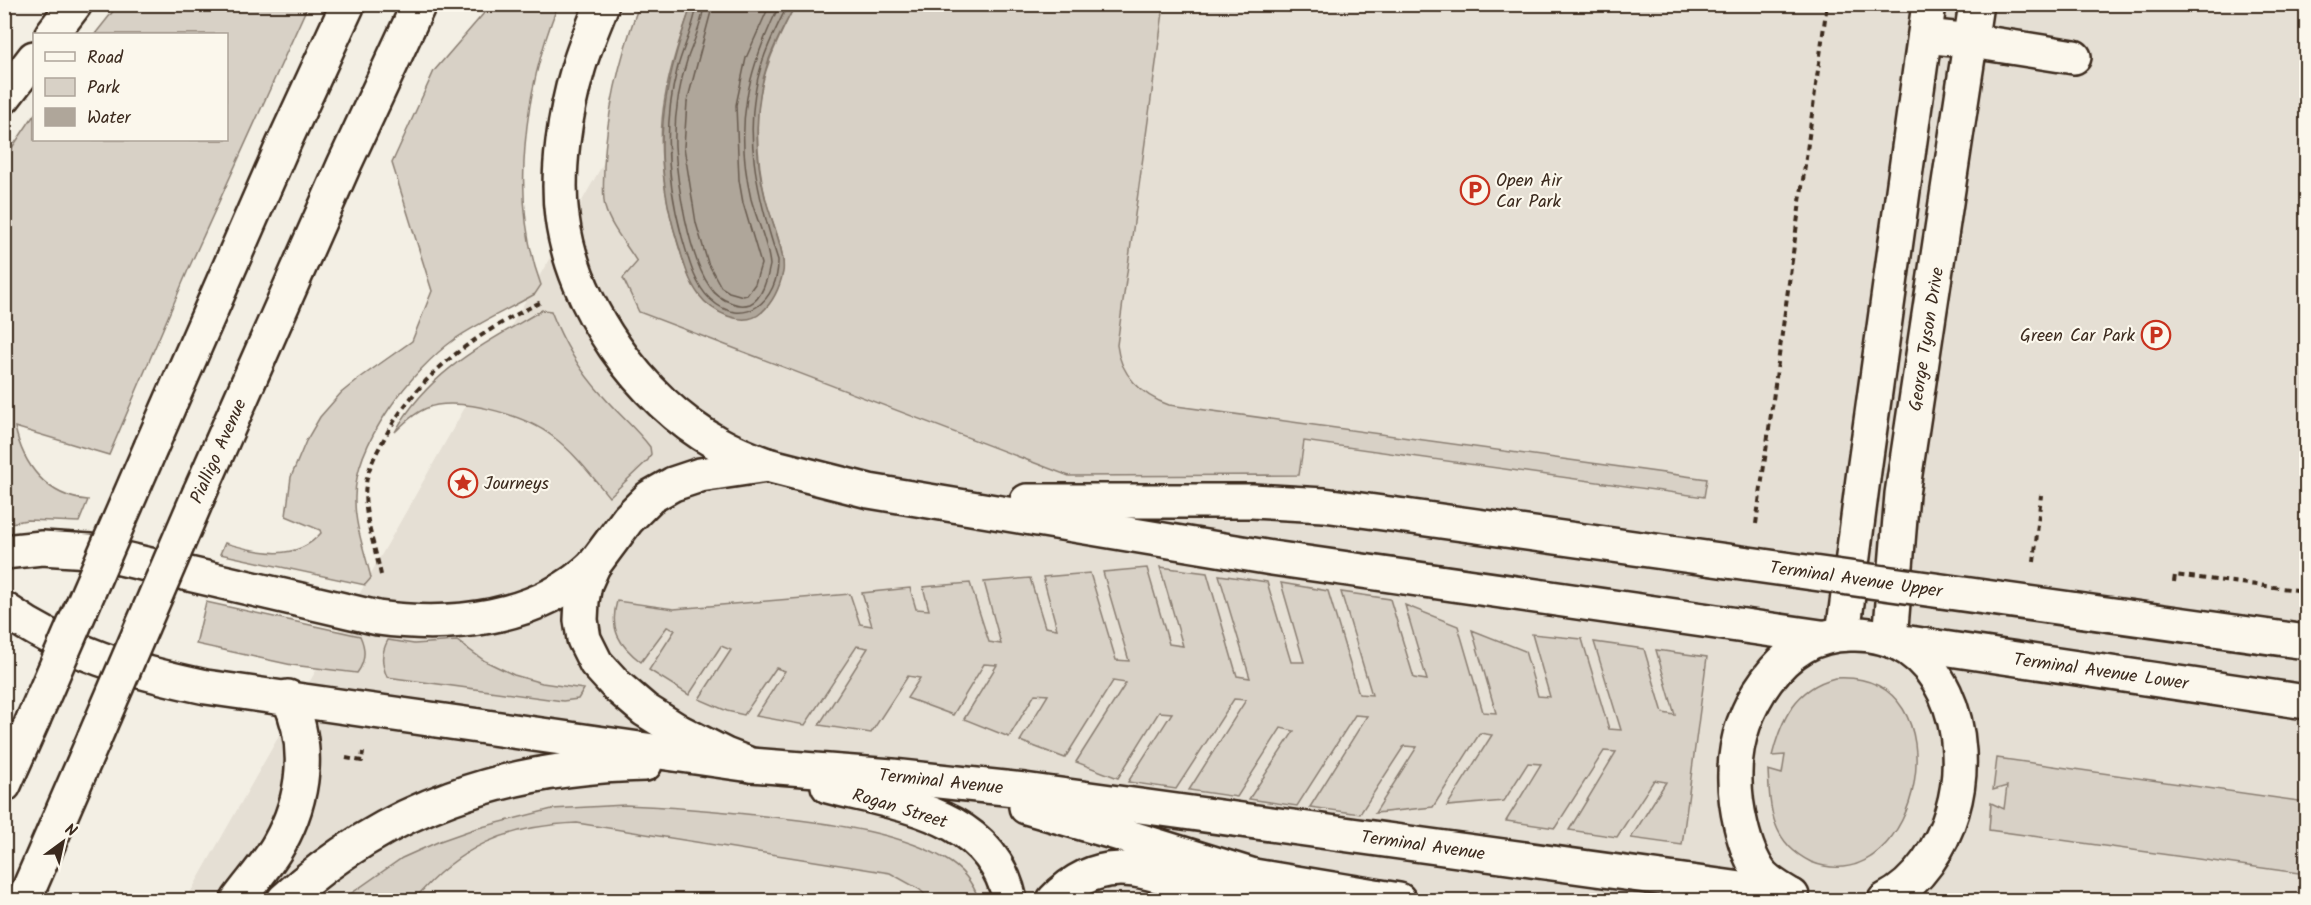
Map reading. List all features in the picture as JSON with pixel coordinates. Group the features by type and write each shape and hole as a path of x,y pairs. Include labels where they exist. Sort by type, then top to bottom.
{"main road":[{"path":"53,33 75,4"},
{"path":"4,785 283,145 348,4"},
{"name":"Pialligo Avenue","path":"24,900 344,165 419,4"},
{"path":"602,4 578,69 567,118 561,187 562,216 572,264 607,336 640,379 678,416 717,443 767,465"},
{"path":"1804,899 1761,874 1751,855 1737,804 1735,760 1742,726 1762,686 1786,657 1804,644 1832,636 1864,471 1929,4"},
{"name":"George Tyson Drive","path":"1892,640 1902,494 1976,4"},
{"path":"1925,36 2074,57"},
{"path":"4,97 33,59"},
{"name":"Terminal Avenue","path":"1804,899 1057,794 892,776 752,765 704,744 653,715 623,692 596,663 584,639 581,620 583,592 593,566 628,519 639,506 661,490 699,475 767,465 869,491 1272,558 1832,636"},
{"name":"Terminal Avenue","path":"929,501 1241,500 1324,505 1405,516"},
{"name":"Terminal Avenue Upper","path":"1405,516 1751,563 2142,621 2307,642"},
{"path":"4,552 42,548 90,551 378,618 422,622 472,619 507,613 533,605 568,588 593,566"},
{"path":"4,609 92,657 130,670 206,687 752,765"},
{"name":"Terminal Avenue Lower","path":"1832,636 1870,633 1892,640 2307,702"},
{"path":"1885,900 1905,886 1933,854 1950,817 1959,786 1960,771 1958,737 1951,704 1929,669 1892,640"},
{"path":"238,900 279,846 299,794 303,748 296,717 288,697"},
{"path":"284,900 356,843 412,813 478,788 587,768 681,764 752,765"},
{"name":"Rogan Street","path":"752,765 945,819 975,838 988,851 1001,874 1010,900"},
{"path":"892,776 997,799 1126,836 1225,869 1353,895 1399,900"},
{"path":"1054,900 1063,891 1086,877 1100,871 1124,868 1163,874 1223,894 1239,896 1258,895 1304,886"}],"path":[{"path":"1751,563 1827,4"}],"shaded area":[{"path":"693,5 2306,5 2306,900 186,900"}],"green space":[{"path":"118,5 308,5 188,270 109,455 15,427 24,454 39,477 60,493 88,500 79,522 27,520 5,524 5,158 33,116 33,141 228,141 228,33 96,33"},
{"path":"491,5 558,5 546,37 537,72 525,144 526,217 531,252 541,285 535,294 484,321 438,352 404,388 375,431 358,476 355,497 358,528 371,578 365,585 220,554 225,543 263,552 288,552 311,542 321,533 320,530 286,516 291,477 306,441 320,417 341,393 412,341 432,291 392,163 434,71"},
{"path":"639,5 692,5 667,86 661,144 670,214 690,279 762,312 780,283 783,256 762,181 757,121 760,95 767,68 795,5 1164,5 1117,345 1123,365 1141,390 1169,405 1707,479 1704,497 1304,441 1299,475 1069,476 639,312 623,278 637,262 611,221 605,207 603,192 611,104 620,64"},
{"path":"542,310 551,311 561,334 586,376 650,447 651,454 648,460 609,497 575,457 552,436 528,422 497,411 465,405 437,405 419,412 395,432 409,410 441,375 479,348"},
{"path":"1160,567 1207,573 1237,676 1250,678 1219,575 1267,582 1291,662 1304,662 1281,583 1328,591 1359,694 1372,695 1341,592 1390,599 1414,678 1427,680 1405,605 1458,626 1483,712 1496,713 1472,630 1525,651 1538,696 1550,697 1532,634 1582,639 1609,729 1621,730 1594,642 1644,649 1663,713 1675,715 1656,650 1707,657 1682,845 1631,838 1666,782 1654,780 1617,837 1569,830 1616,752 1604,751 1555,828 1506,821 1541,764 1528,763 1504,801 1447,806 1492,735 1480,733 1433,807 1375,813 1417,747 1404,746 1360,814 1310,807 1367,716 1355,715 1297,806 1249,799 1294,731 1281,728 1237,797 1189,790 1246,700 1234,699 1176,789 1128,782 1172,713 1159,712 1118,778 1076,762 1126,683 1113,681 1065,758 1020,741 1048,695 1035,694 1009,737 964,719 997,665 984,664 953,715 907,698 920,678 908,676 871,733 819,725 868,648 857,646 805,725 756,716 785,671 776,668 744,715 727,711 699,699 731,650 721,646 689,695 649,670 675,630 667,627 641,662 622,643 614,620 617,601 674,609 850,594 860,624 872,626 862,593 910,588 916,609 929,610 923,587 970,583 989,642 1001,644 984,582 1030,578 1045,627 1057,629 1043,577 1090,573 1116,660 1129,661 1103,572 1147,568 1169,644 1183,646"},
{"path":"206,602 360,636 364,650 362,664 357,673 292,665 196,644"},
{"path":"388,640 414,644 457,641 485,661 514,675 542,683 584,689 578,699 563,701 387,677 383,658"},
{"path":"1835,678 1877,685 1903,709 1915,744 1914,783 1902,820 1880,850 1849,866 1811,862 1798,854 1780,835 1775,824 1770,798 1768,770 1782,774 1785,755 1772,756 1785,718 1792,707 1810,689"},
{"path":"1997,758 2306,802 2306,874 1989,830 1991,803 2004,809 2007,786 1993,790"},
{"path":"625,805 799,820 893,838 929,851 951,863 966,876 979,900 931,900 919,889 890,873 577,823 528,829 486,842 449,866 414,900 342,900 402,858 474,829 552,809"}],"water":[{"path":"692,4 795,5 777,40 763,78 757,129 761,181 780,245 783,272 770,304 755,317 746,319 737,319 719,312 699,295 686,269 669,208 662,149 663,121 673,64"}],"place":[{"name":"Open Air Car Park","path":"1475,190"},
{"name":"Green Car Park","path":"2156,335"},
{"name":"Journeys","path":"463,483"}]}
